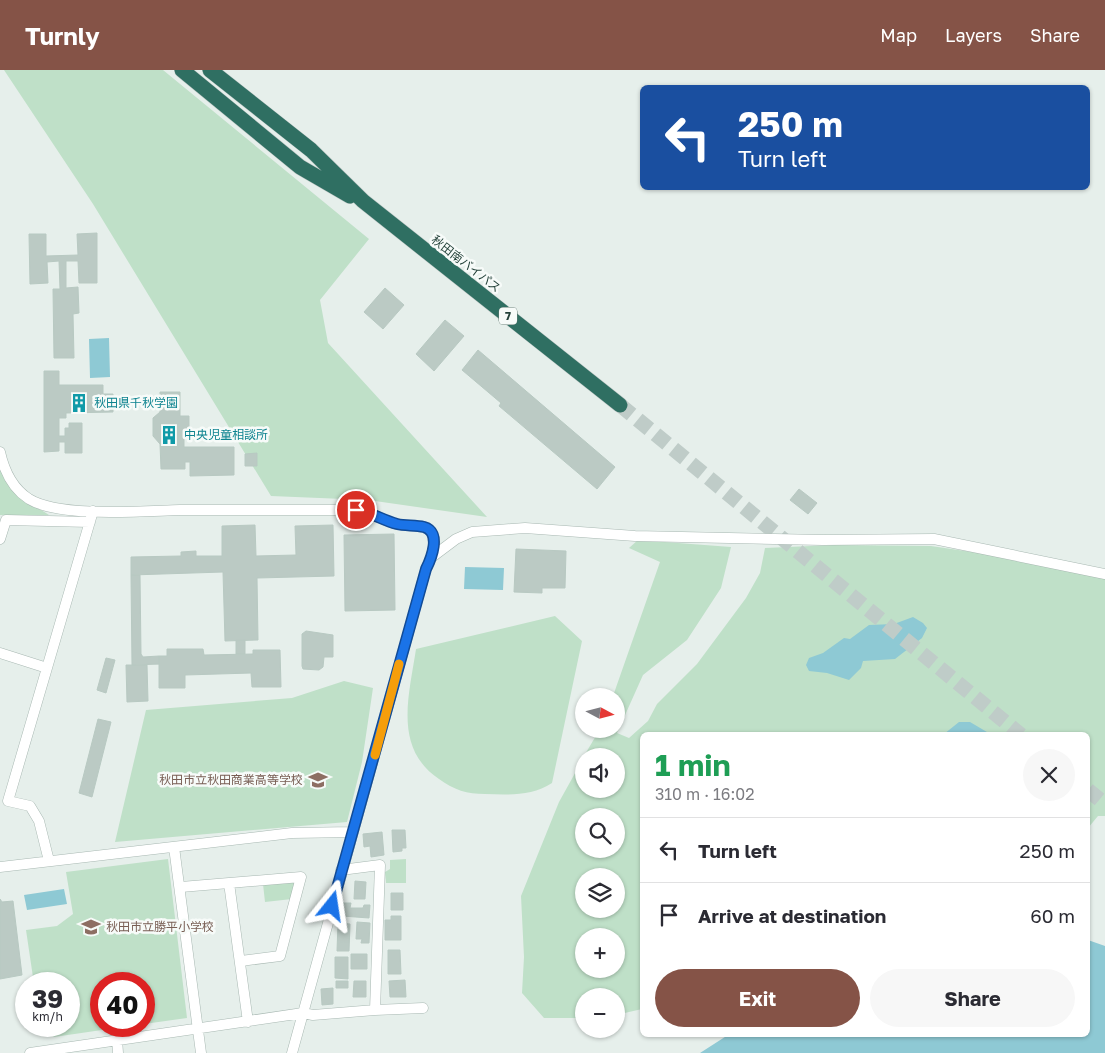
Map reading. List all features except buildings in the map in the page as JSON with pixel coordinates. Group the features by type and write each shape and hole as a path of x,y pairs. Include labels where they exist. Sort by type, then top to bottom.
{"highway":[{"name":"秋田南バイパス","path":"182,70 300,167 345,194 363,201"},
{"name":"秋田南バイパス","path":"210,70 311,150 363,201 620,405"}],"street":[{"path":"0,452 4,469 13,485 29,499 49,507 93,511 356,510 370,512 397,524 426,528 432,532 434,541 432,557 426,569 341,870 292,1053"},
{"path":"49,861 36,814 30,806 4,800 48,668 93,511"},
{"path":"0,539 6,520 90,522"},
{"path":"432,557 456,539 472,532 525,528 635,536 823,540 934,539 1105,574"},
{"path":"0,653 48,668"},
{"path":"0,867 292,833 353,832"},
{"path":"174,846 181,886 201,1053"},
{"path":"341,870 380,866 375,1010"},
{"path":"181,886 302,877 280,956 241,961"},
{"path":"229,883 248,1022"},
{"path":"30,1053 303,1013 313,1015 423,1008"},
{"path":"117,1039 118,1053"}],"green space":[{"path":"4,70 163,70 369,239 320,300 328,343 487,517 368,500 271,496 93,204"},
{"path":"0,468 15,493 49,515 0,515"},
{"path":"638,540 731,547 721,588 687,640 643,675 625,715 625,688 616,688 660,562 629,548"},
{"path":"834,545 931,546 1006,557 1105,578 1105,816 1098,816 1090,826 1090,732 640,732 640,1009 625,1013 625,988 575,988 575,1018 544,1018 522,993 524,957 521,896 559,802 575,773 575,798 625,798 625,748 589,748 595,738 625,738 625,736 629,738 648,721 657,704 697,664 746,598 760,573 765,548"},
{"path":"555,616 582,641 552,783 520,794 503,795 466,792 455,789 439,779 425,766 415,752 410,737 408,703 416,649"},
{"path":"344,681 373,688 362,762 347,822 115,842 146,710 292,698"},
{"path":"168,859 187,1018 155,1022 155,972 90,972 90,1032 80,1033 80,972 32,972 26,930 57,926 73,914 66,872"},
{"path":"406,859 406,883 386,883 385,872 390,869 390,860"},
{"path":"296,881 292,899 265,902 263,884"}],"water":[{"path":"109,338 110,377 90,378 89,339"},
{"path":"465,567 504,568 503,590 464,589"},
{"path":"913,617 927,628 922,638 895,659 863,661 861,668 849,680 827,673 809,671 806,665 809,658 823,653 844,638 850,639 869,625 894,624"},
{"path":"959,722 970,722 987,732 946,732"},
{"path":"64,889 67,904 27,910 24,895"},
{"path":"1090,941 1105,946 1105,1053 700,1053 725,1037 1090,1037"}],"tunnel":[{"path":"620,405 1017,732"},
{"path":"1090,792 1105,804"}],"slow traffic":[{"path":"375,755 399,664"}],"place":[{"name":"秋田県千秋学園","path":"79,403"},
{"name":"中央児童相談所","path":"169,435"},
{"name":"秋田市立秋田商業高等学校","path":"318,780"},
{"name":"秋田市立勝平小学校","path":"91,927"}],"route":[{"path":"332,906 426,569 432,557 434,541 432,532 426,528 397,524 370,512 356,510"}]}
